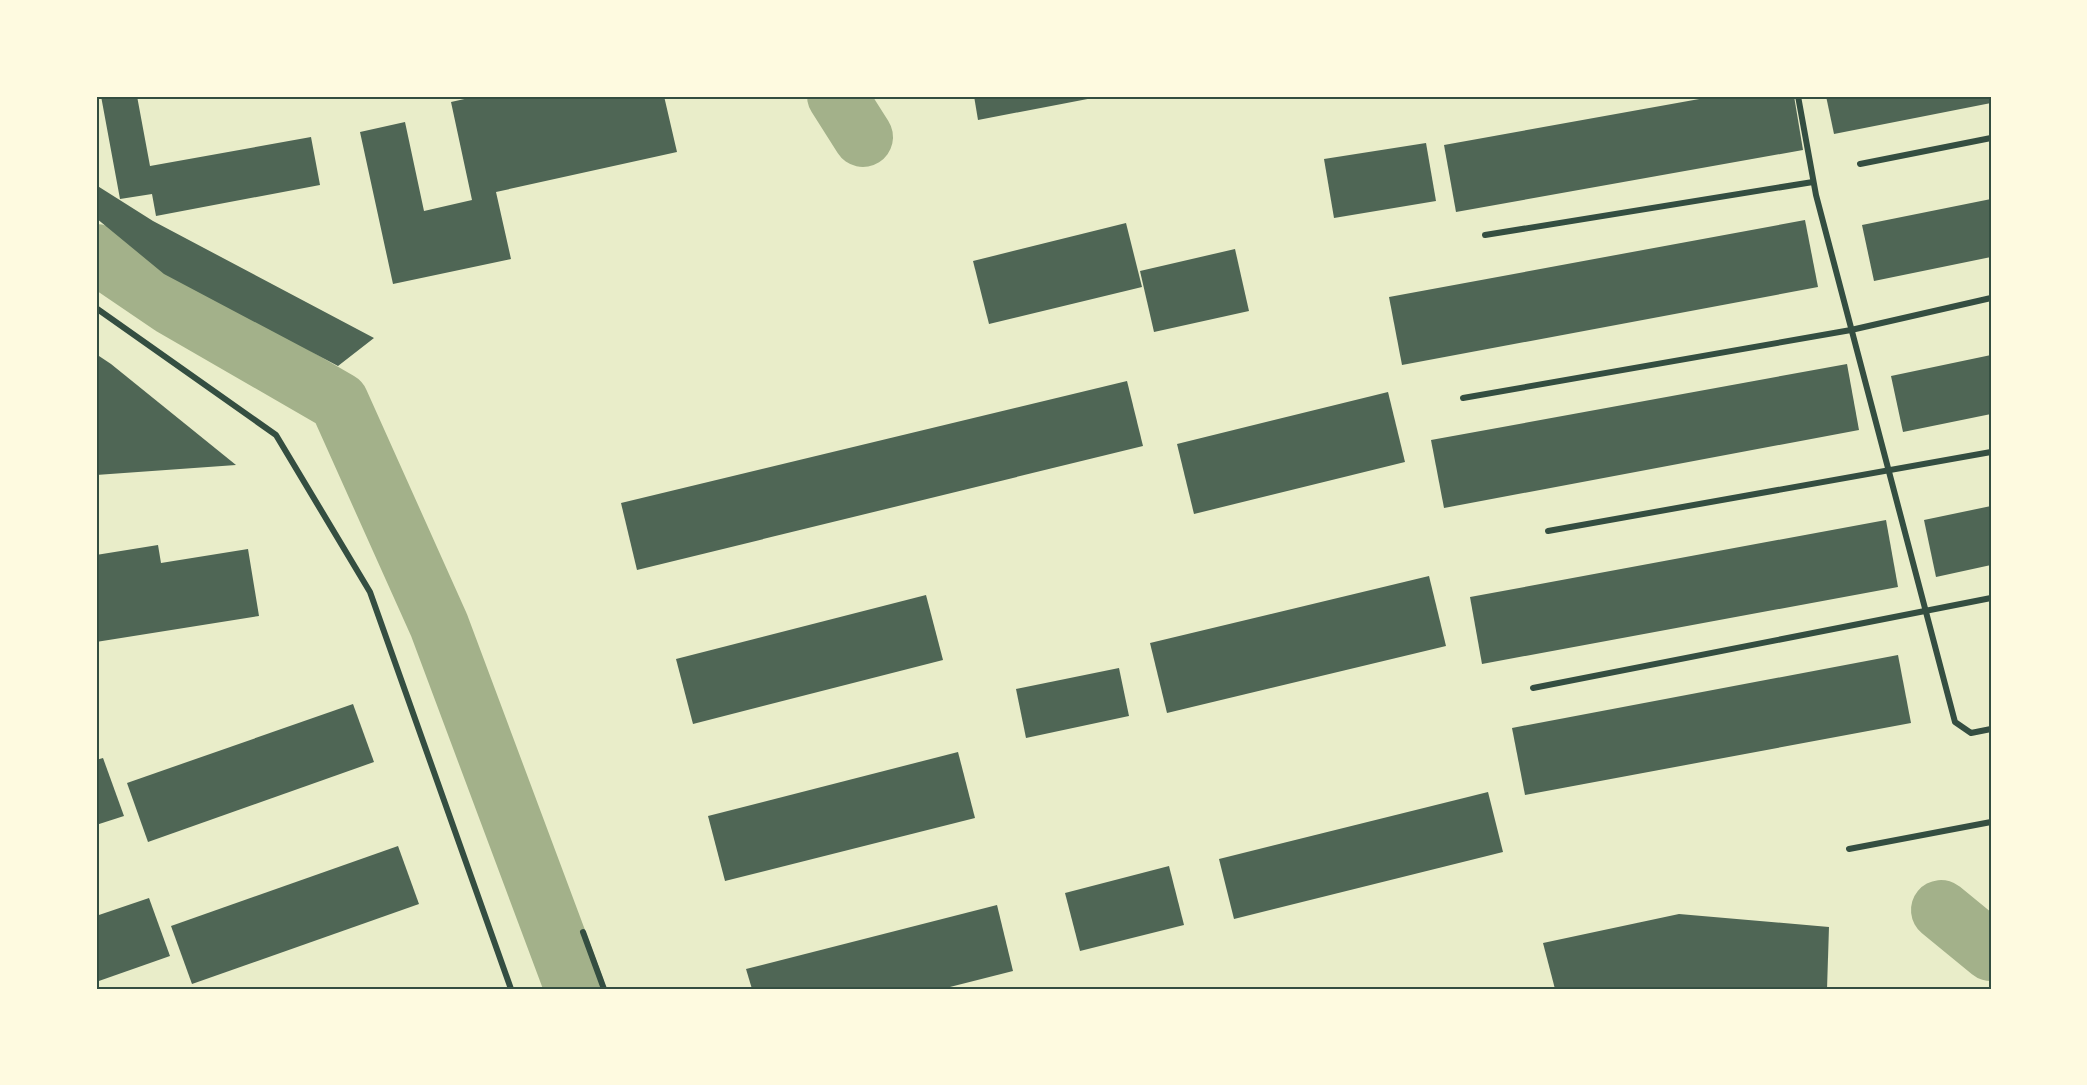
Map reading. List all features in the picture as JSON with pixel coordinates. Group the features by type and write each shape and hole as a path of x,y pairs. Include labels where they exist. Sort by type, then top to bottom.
{"street":[{"path":"1798,96 1813,182 1955,722 1971,734 1991,729"},
{"path":"1860,164 1991,138"},
{"path":"1485,235 1813,182"},
{"path":"1463,398 1851,330 1991,298"},
{"path":"96,308 276,435 370,592 511,989"},
{"path":"1548,531 1991,452"},
{"path":"1533,688 1991,598"},
{"path":"1849,849 1991,822"},
{"path":"584,932 604,989"}],"building":[{"path":"101,96 137,96 150,166 311,137 320,185 156,216 152,194 120,199"},
{"path":"478,96 664,96 677,152 496,192 511,259 393,284 360,132 405,122 424,211 472,200 451,102"},
{"path":"974,96 1098,96 1098,97 978,120"},
{"path":"1716,96 1794,96 1803,150 1456,212 1444,145"},
{"path":"1826,96 1991,96 1991,103 1834,134"},
{"path":"1426,143 1436,201 1334,218 1324,159"},
{"path":"96,185 153,221 374,338 338,366 164,274 96,218"},
{"path":"1991,199 1991,257 1874,281 1862,225"},
{"path":"1805,220 1818,287 1402,365 1389,297"},
{"path":"1126,223 1142,287 989,324 973,261"},
{"path":"1235,249 1249,311 1154,332 1140,271"},
{"path":"96,354 111,364 236,465 96,475"},
{"path":"1991,355 1991,414 1903,432 1891,376"},
{"path":"1847,364 1859,430 1444,508 1431,440"},
{"path":"1127,381 1143,446 637,570 621,503"},
{"path":"1388,392 1405,462 1194,514 1177,444"},
{"path":"1991,506 1991,565 1936,577 1924,520"},
{"path":"1886,520 1898,587 1482,664 1470,597"},
{"path":"158,545 161,563 248,549 259,616 96,642 96,555"},
{"path":"1429,576 1446,646 1167,713 1150,643"},
{"path":"926,595 943,660 693,724 676,659"},
{"path":"1898,655 1911,723 1525,795 1512,728"},
{"path":"1119,668 1129,716 1026,738 1016,689"},
{"path":"353,704 374,762 148,842 127,783"},
{"path":"958,752 975,818 725,881 708,816"},
{"path":"103,758 124,816 96,825 96,760"},
{"path":"1488,792 1503,852 1234,919 1219,859"},
{"path":"398,846 419,904 192,984 171,926"},
{"path":"1169,866 1184,925 1080,951 1065,893"},
{"path":"149,898 170,956 96,982 96,916"},
{"path":"997,905 1013,971 942,989 752,989 746,969"},
{"path":"1679,914 1829,927 1827,989 1555,989 1543,943"}],"waterway":[{"path":"837,96 863,137"},
{"path":"96,254 171,305 339,402 439,625 575,989"},
{"path":"1941,910 1991,951"}]}
